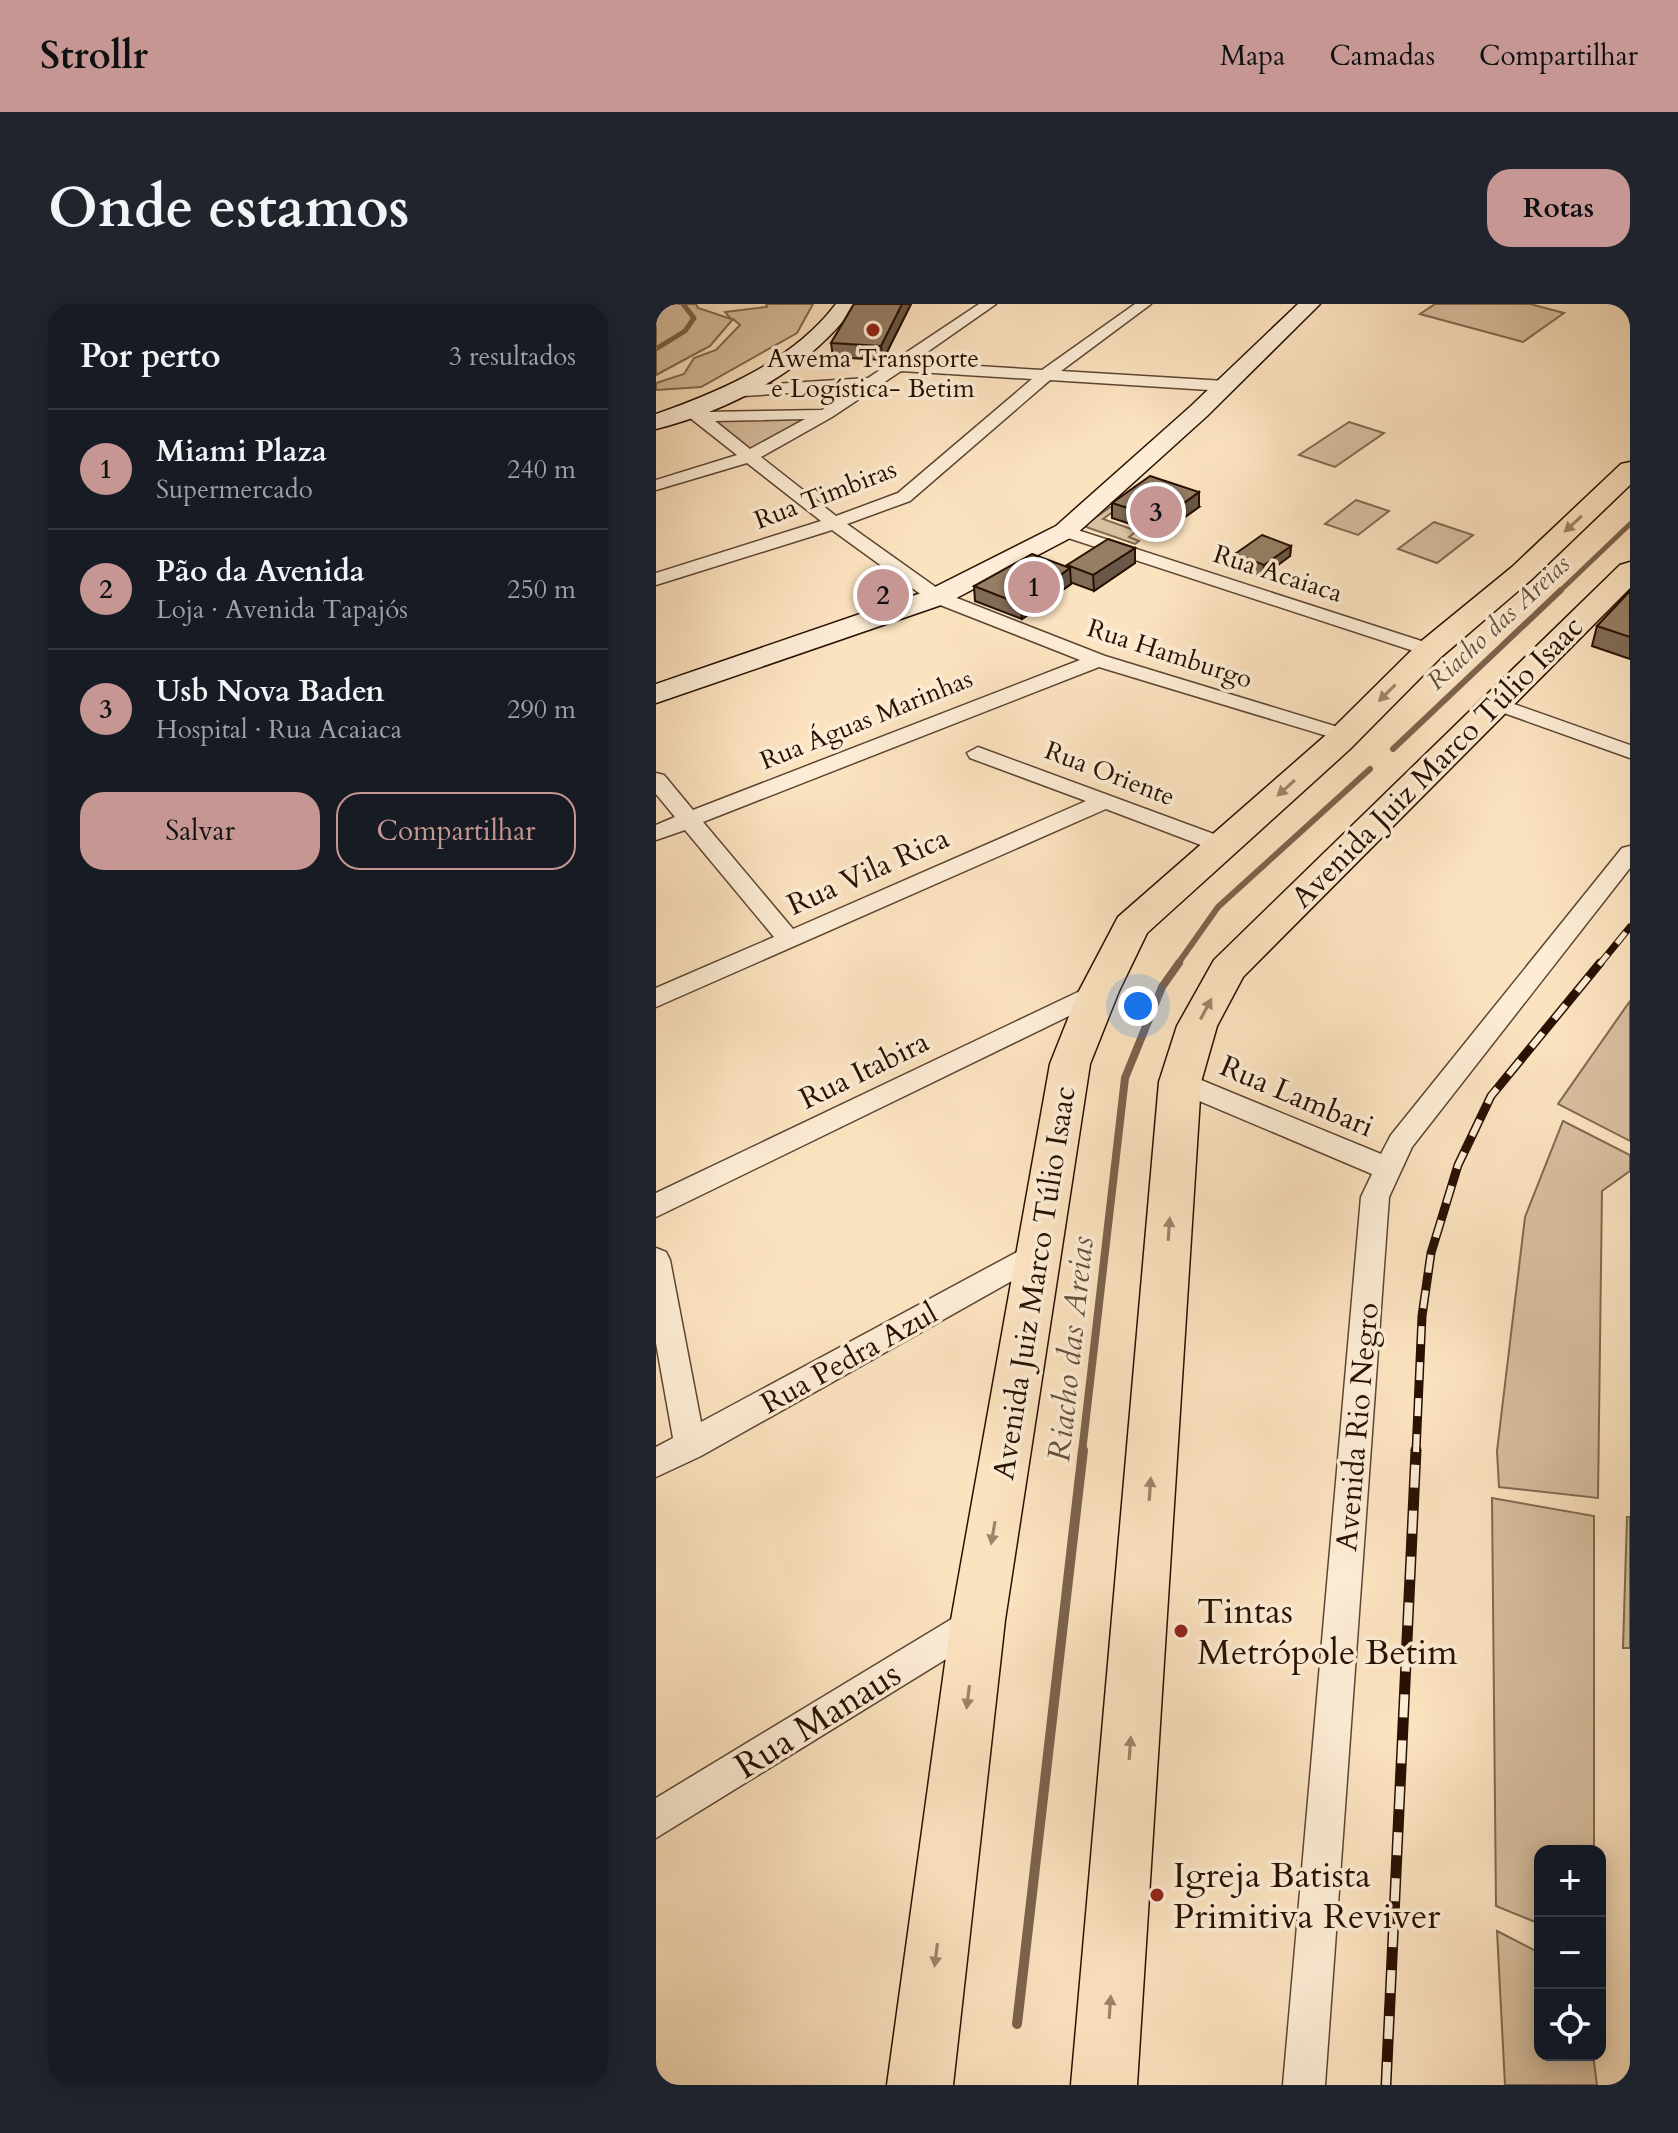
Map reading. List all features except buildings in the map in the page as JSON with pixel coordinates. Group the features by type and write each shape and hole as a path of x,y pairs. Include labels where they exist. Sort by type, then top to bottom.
{"main road":[{"path":"675,417 798,355 839,316 846,304"},
{"path":"656,694 937,597 1065,531 1310,304"},
{"name":"Avenida Juiz Marco Túlio Isaac","path":"920,2085 978,1620 1070,1064 1099,991 1131,926 1344,735 1430,650 1522,573 1630,470"},
{"name":"Avenida Juiz Marco Túlio Isaac","path":"1104,2085 1180,1082 1197,1026 1228,969 1630,571"}],"street":[{"path":"656,485 749,457 826,414 989,304"},
{"name":"Rua Timbiras","path":"656,579 834,523 904,497 1047,374 1144,304"},
{"path":"900,366 1225,386"},
{"path":"728,392 870,383"},
{"path":"675,417 826,414"},
{"name":"Rua Hamburgo","path":"675,417 749,457 937,597 1098,660 1344,735"},
{"name":"Rua Acaiaca","path":"1065,531 1430,650"},
{"name":"Rua Águas Marinhas","path":"656,833 1098,660"},
{"path":"1497,704 1630,752"},
{"name":"Rua Oriente","path":"978,753 1222,845"},
{"path":"656,780 790,941"},
{"name":"Rua Vila Rica","path":"656,998 1106,801"},
{"name":"Avenida Rio Negro","path":"1304,2085 1375,1197 1401,1142 1630,853"},
{"name":"Rua Itabira","path":"656,1206 1099,991"},
{"name":"Rua Lambari","path":"1180,1082 1389,1169"},
{"name":"Rua Pedra Azul","path":"656,1463 1041,1251"},
{"path":"656,1260 690,1446"},
{"name":"Rua Manaus","path":"656,1819 978,1620"}],"shaded area":[{"path":"656,304 696,304 698,308 731,319 725,312 767,307 766,304 813,304 797,333 701,387 656,390 656,383 684,374 694,358 716,350 740,325 733,319 710,346 656,375"},
{"path":"1435,304 1530,304 1564,313 1523,342 1420,314"},
{"path":"814,417 750,453 708,419"},
{"path":"1349,422 1384,433 1335,467 1299,455"},
{"path":"1138,488 1143,490 1103,519 1137,531 1129,537 1139,541 1135,544 1083,526"},
{"path":"1356,500 1389,511 1358,535 1325,524"},
{"path":"1434,522 1473,535 1437,563 1398,549"},
{"path":"1630,1001 1630,1141 1558,1104"},
{"path":"1563,1121 1630,1155 1630,1171 1602,1191 1598,1498 1499,1487 1497,1451 1525,1217"},
{"path":"1492,1498 1594,1516 1594,1845 1534,1845 1534,1922 1496,1906"},
{"path":"1627,1517 1630,1517 1630,1648 1623,1648"},
{"path":"1497,1931 1534,1950 1534,2061 1594,2061 1597,2085 1505,2085"}],"waterway":[{"path":"656,349 685,331 694,318 683,304"},
{"name":"Riacho das Areias","path":"1559,592 1630,524"},
{"name":"Riacho das Areias","path":"1393,749 1561,590"},
{"name":"Riacho das Areias","path":"1177,965 1218,907 1370,769"},
{"name":"Riacho das Areias","path":"1082,1452 1125,1078 1162,987 1179,963"},
{"name":"Riacho das Areias","path":"1017,2024 1083,1450"}],"railway":[{"path":"1599,965 1630,927"},
{"path":"1416,1452 1422,1316 1431,1253 1458,1165 1491,1096 1600,963"},
{"path":"1386,2085 1416,1450"}],"place":[{"name":"Awema Transporte e Logística- Betim","path":"873,330"},
{"name":"Usb Nova Baden","path":"1156,512"},
{"name":"Miami Plaza","path":"1034,587"},
{"name":"Pão da Avenida","path":"883,595"},
{"name":"Tintas Metrópole Betim","path":"1181,1631"},
{"name":"Igreja Batista Primitiva Reviver","path":"1157,1895"}]}
